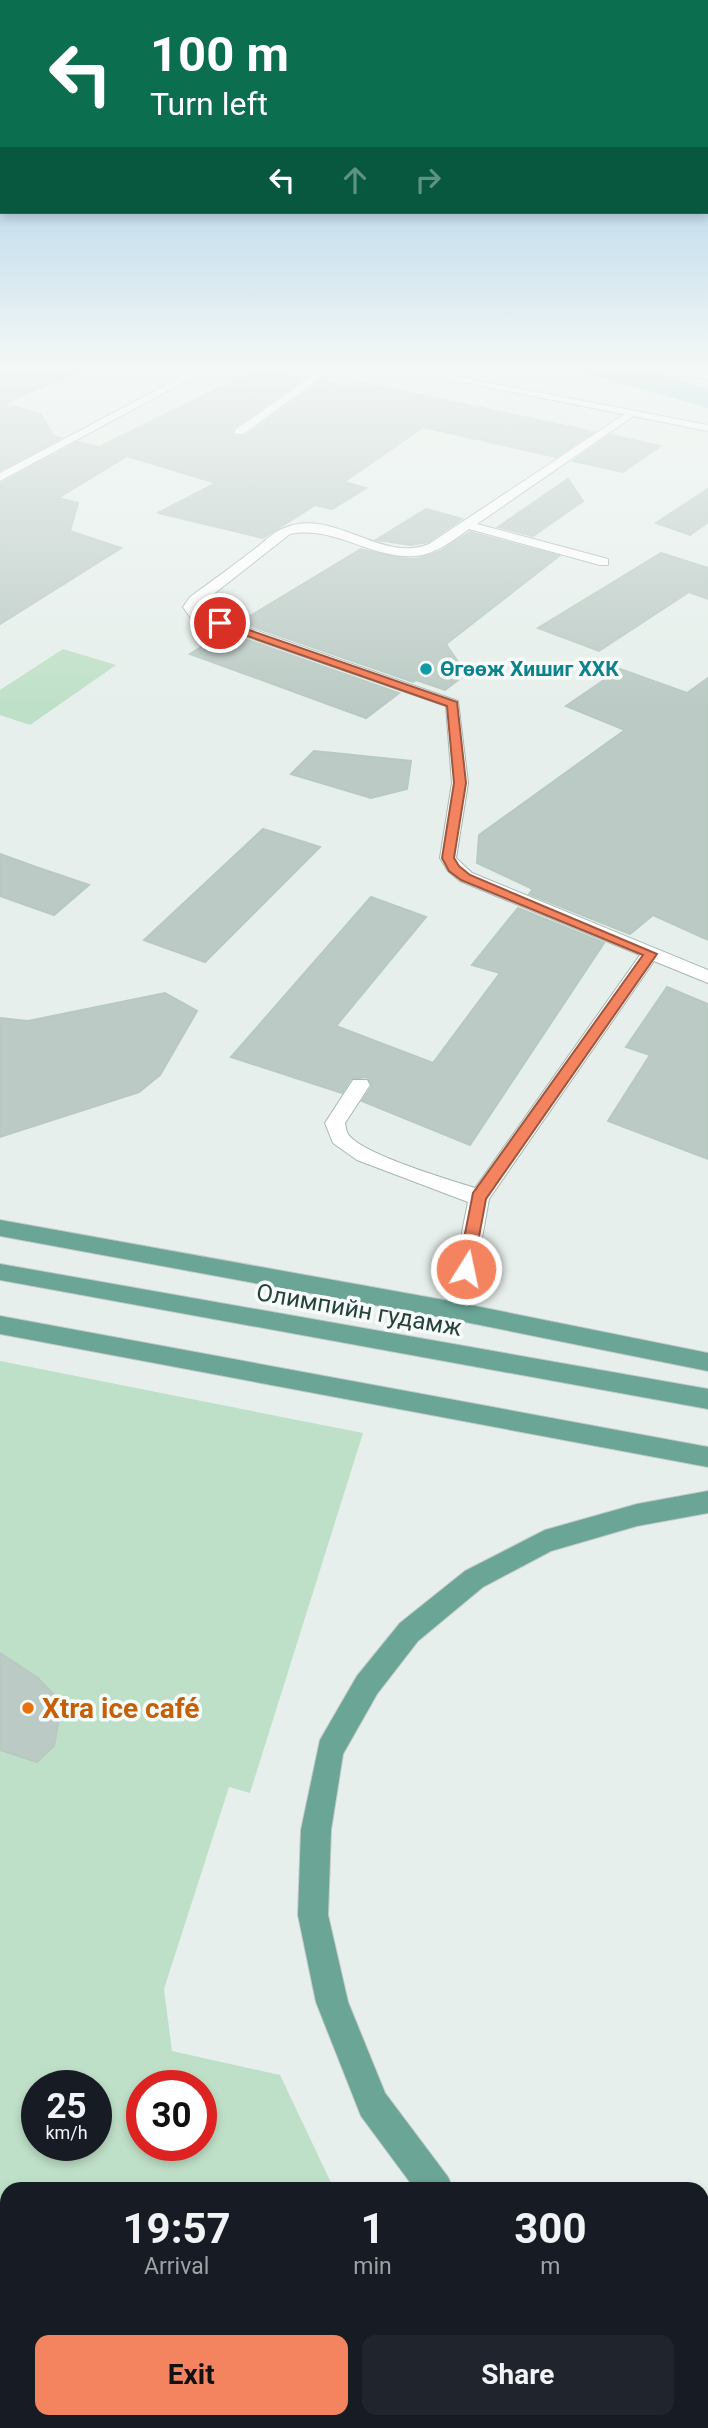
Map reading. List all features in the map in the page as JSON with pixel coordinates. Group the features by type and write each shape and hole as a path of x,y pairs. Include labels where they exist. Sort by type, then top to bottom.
{"main road":[{"path":"0,1228 455,1311 708,1362"},
{"name":"Олимпийн гудамж","path":"0,1272 708,1399"},
{"path":"0,1325 708,1457"},
{"path":"431,2182 373,2104 332,2002 313,1915 316,1830 330,1750 367,1685 409,1632 474,1579 545,1541 637,1515 708,1502"}],"street":[{"path":"531,480 425,550 415,552 315,527 298,527 286,531 195,600 190,607 195,614 453,704 460,783 448,858 454,868 466,877 708,978"},
{"path":"467,524 604,562"},
{"path":"455,1311 461,1293 479,1198 650,954"},
{"path":"360,1085 335,1123 339,1137 352,1149 479,1198"}],"green space":[{"path":"63,649 116,665 30,725 0,715 0,690"},
{"path":"0,1361 363,1433 250,1793 229,1787 164,1989 172,2051 280,2075 331,2182 0,2182"}],"building":[{"path":"7,480 87,480 58,498 78,503 70,531 121,548 0,624 0,484"},
{"path":"207,480 346,480 344,482 366,488 332,509 315,505 263,538 158,513 216,483"},
{"path":"566,480 569,480 583,501 533,536 498,527"},
{"path":"708,489 708,522 690,535 656,523"},
{"path":"426,509 462,519 428,542 411,545 376,540"},
{"path":"470,532 559,556 446,644 466,674 445,690 416,680 413,682 240,622 361,549 416,559 439,552"},
{"path":"661,553 708,568 708,599 689,592 599,651 538,628"},
{"path":"225,632 399,693 366,718 190,654"},
{"path":"620,669 687,693 708,678 708,940 653,915 630,934 529,894 533,889 477,863 479,835 625,730 566,706"},
{"path":"314,751 411,761 407,789 371,798 291,774"},
{"path":"263,829 320,847 205,962 144,940"},
{"path":"0,854 89,885 54,915 0,896"},
{"path":"371,897 426,917 336,1026 433,1063 500,973 472,965 518,908 604,943 470,1145 362,1101 372,1086 367,1077 351,1079 342,1093 231,1057"},
{"path":"667,987 708,1004 708,1159 608,1121 650,1055 626,1047"},
{"path":"165,993 197,1011 160,1075 139,1092 0,1137 0,1018 28,1021"},
{"name":"Xtra ice café","path":"0,1653 38,1678 55,1696 59,1719 54,1746 37,1762 0,1750"}],"place":[{"name":"Өгөөж Хишиг ХХК","path":"426,669"},
{"name":"Xtra ice café","path":"28,1708"}],"route":[{"path":"220,623 453,704 460,783 448,858 454,868 466,877 650,954 479,1198 466,1269"}]}
